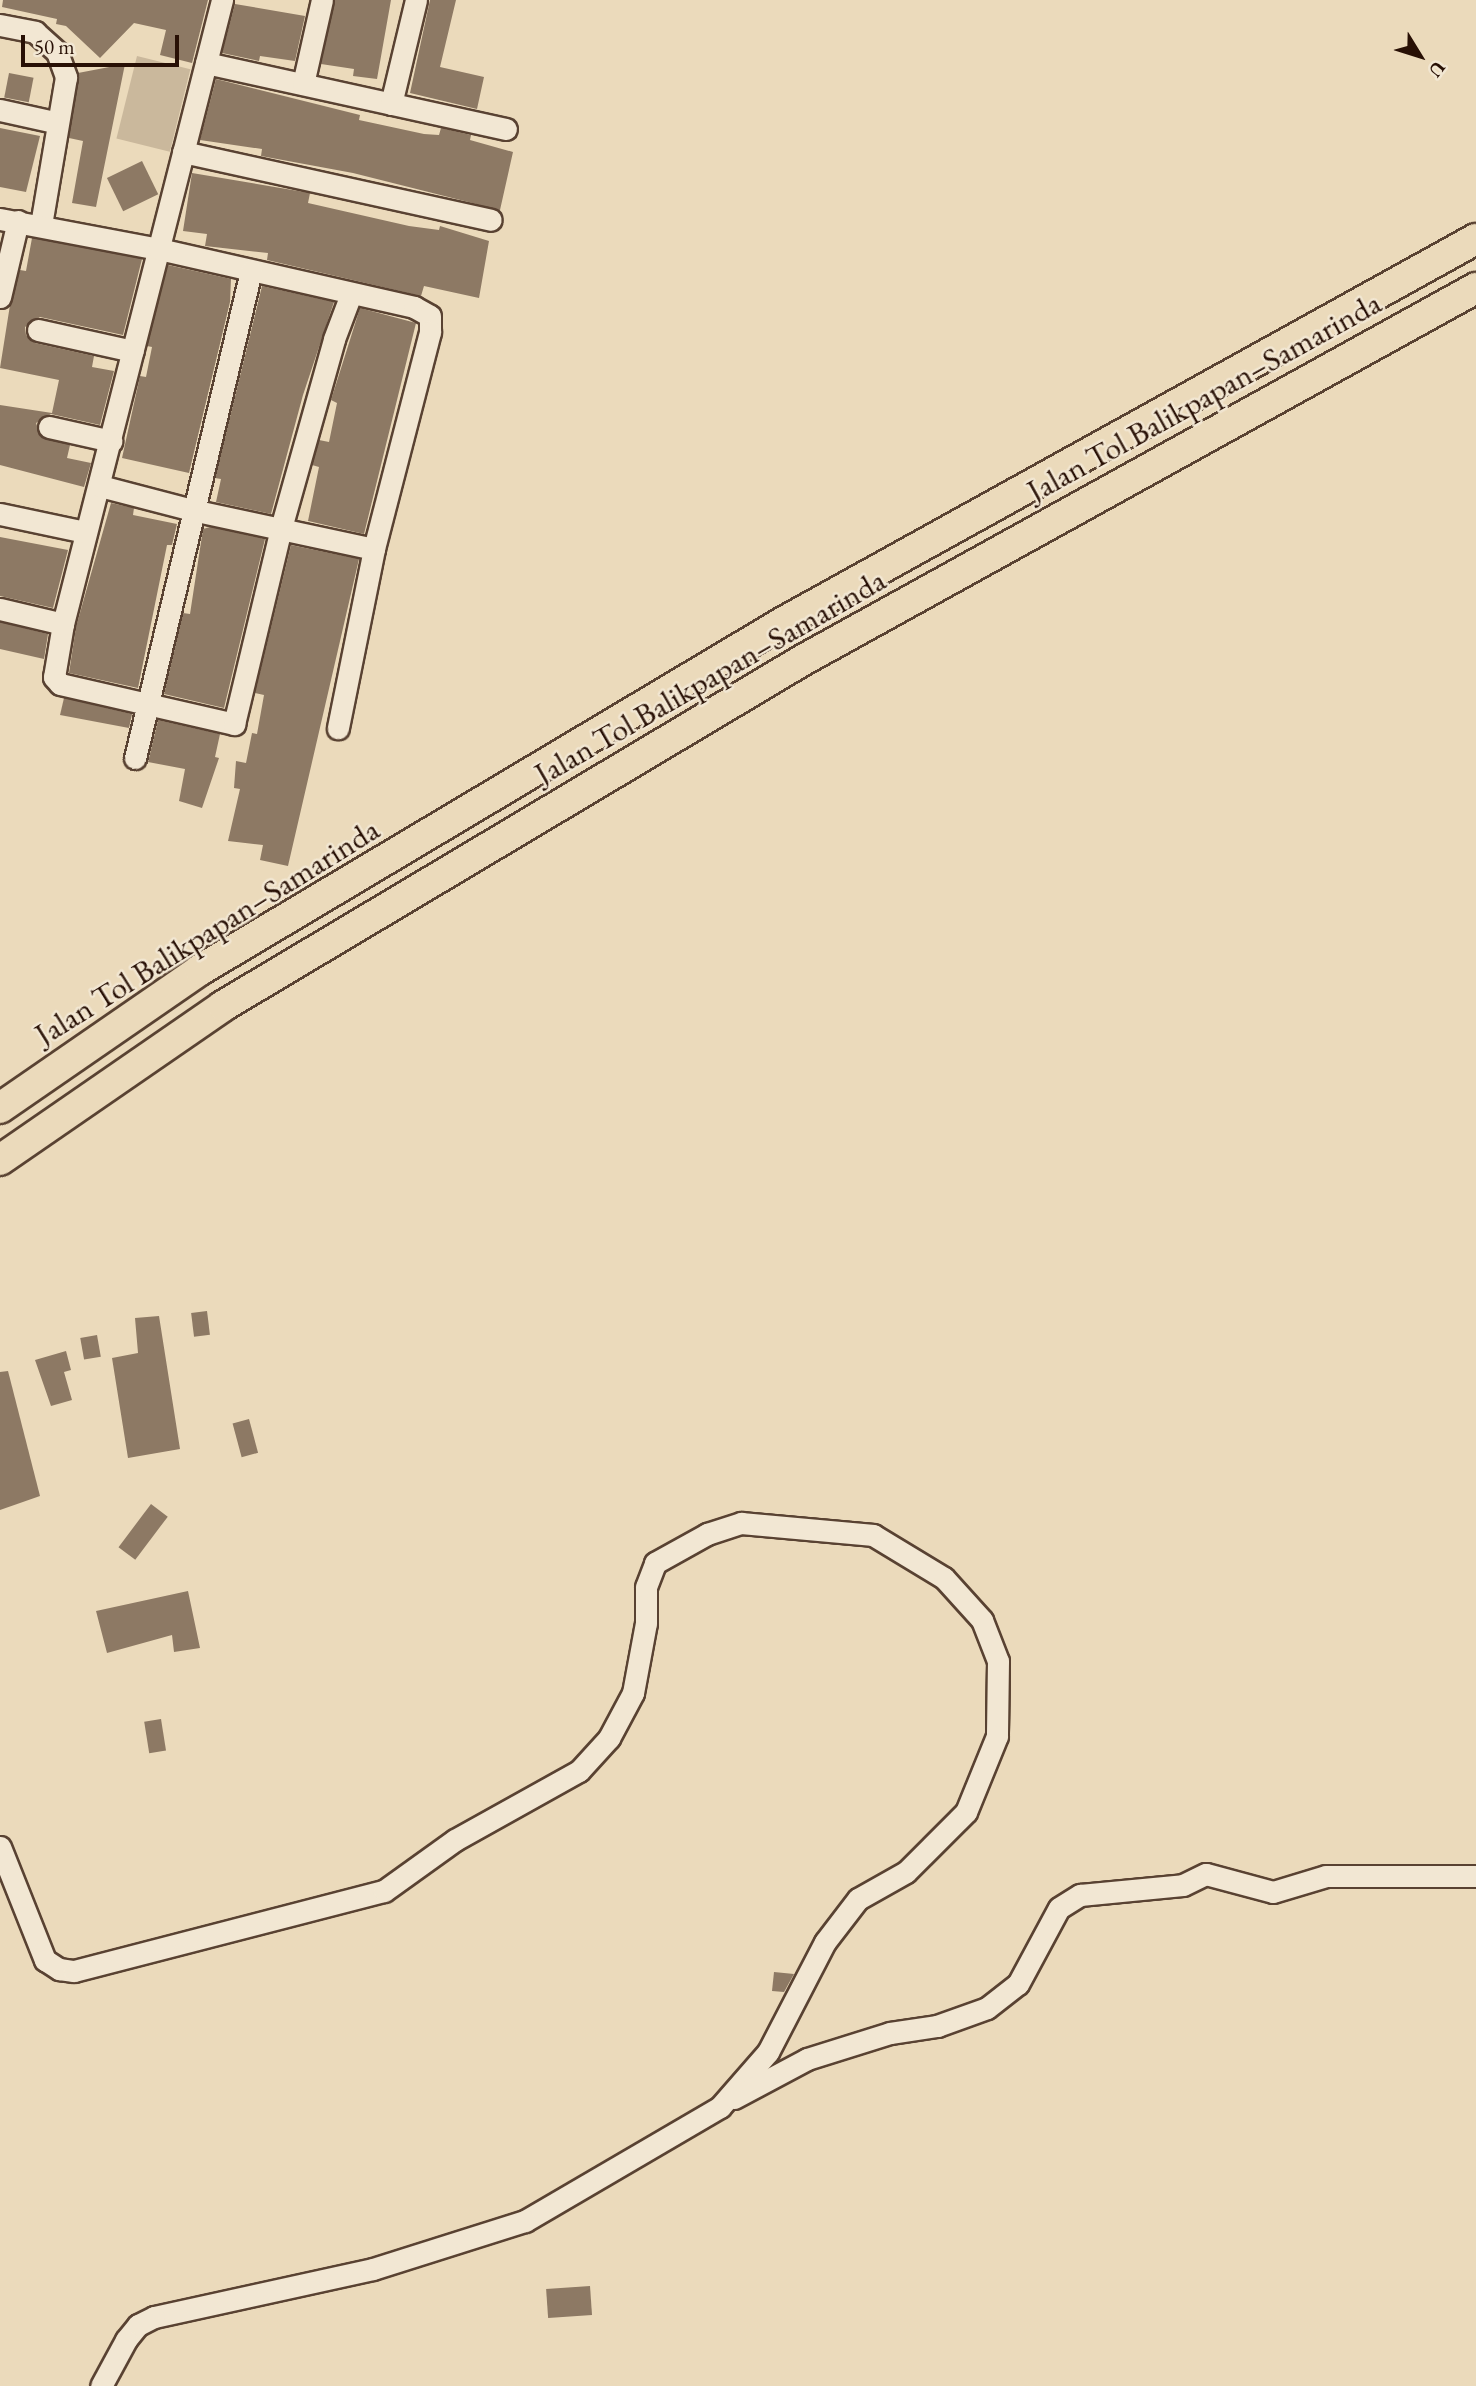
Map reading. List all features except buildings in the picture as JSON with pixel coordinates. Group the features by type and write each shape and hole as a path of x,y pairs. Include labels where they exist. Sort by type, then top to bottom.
{"highway":[{"name":"Jalan Tol Balikpapan–Samarinda","path":"0,1108 200,970 770,630 1476,239"},
{"name":"Jalan Tol Balikpapan–Samarinda","path":"0,1160 223,1006 779,674 1476,288"}],"street":[{"path":"222,0 100,486 85,533 54,677 60,684 234,724 281,528 334,340 351,293"},
{"path":"303,84 322,0"},
{"path":"391,104 416,0"},
{"path":"0,25 35,32 57,52 66,77 40,225"},
{"path":"206,63 506,130"},
{"path":"0,110 58,123"},
{"path":"183,152 491,220"},
{"path":"0,297 9,220 159,249 425,310 432,322 374,549 338,728"},
{"path":"135,758 251,271"},
{"path":"38,330 133,351"},
{"path":"49,427 111,441"},
{"path":"100,486 192,510 374,549"},
{"path":"0,514 85,533"},
{"path":"0,609 64,624"},
{"path":"0,1847 45,1960 59,1969 74,1971 384,1891 455,1840 579,1771 609,1738 633,1693 650,1573 669,1552 741,1523 873,1535 944,1578 982,1620 998,1661 997,1736 966,1812 906,1872 858,1899 825,1942 768,2052 720,2107"},
{"path":"101,2386 126,2340 138,2325 154,2318 373,2269 525,2221 807,2059 890,2033 937,2026 987,2008 1018,1984 1059,1908 1080,1895 1183,1885 1206,1874 1273,1892 1326,1876 1476,1876"}],"shaded area":[{"path":"137,56 190,69 170,152 116,138"}]}
